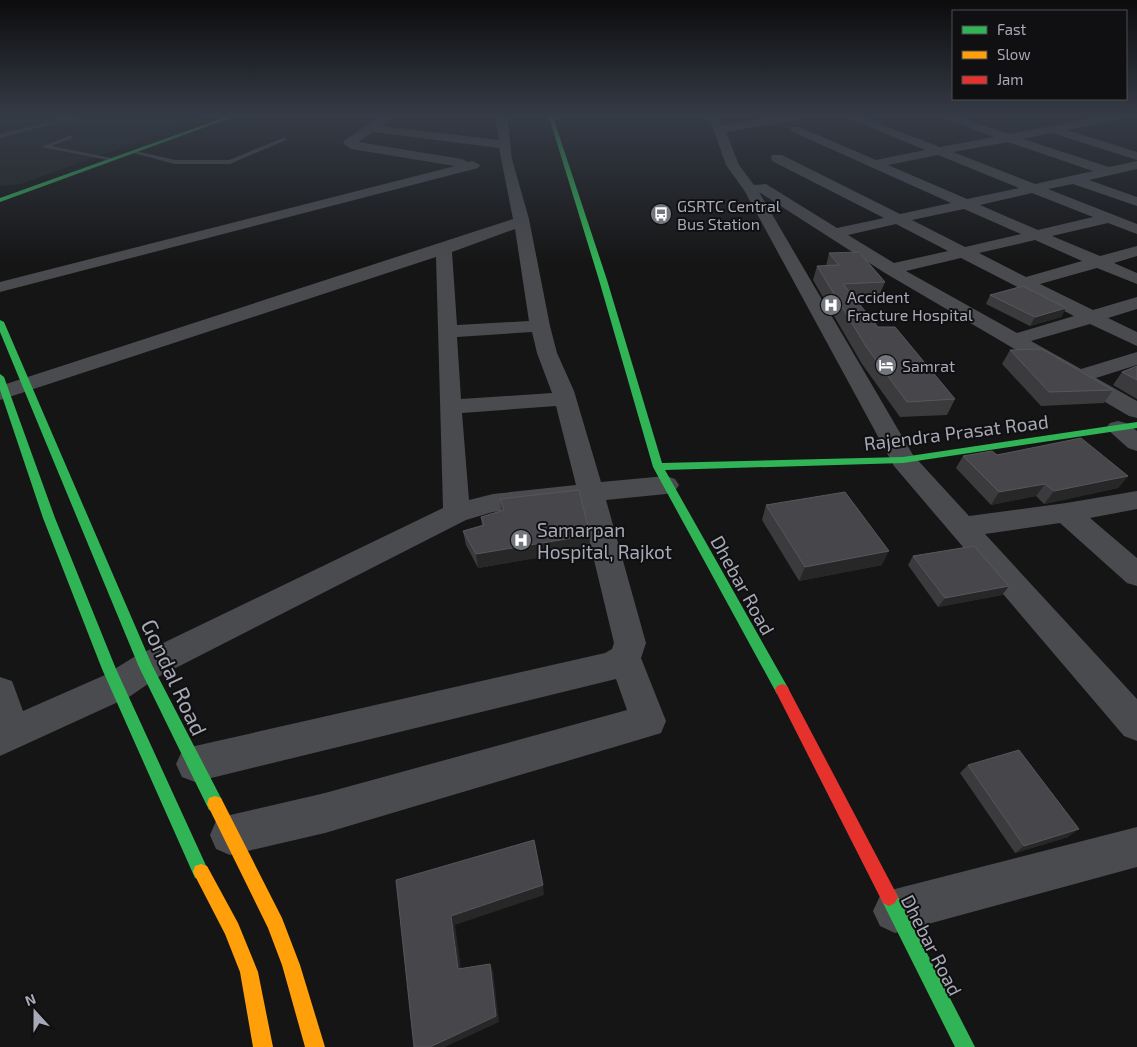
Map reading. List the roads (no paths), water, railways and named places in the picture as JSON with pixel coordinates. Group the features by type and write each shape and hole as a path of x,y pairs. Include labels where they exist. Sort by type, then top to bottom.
{"main road":[{"path":"0,192 83,166"},
{"path":"0,200 97,166"},
{"name":"Dhebar Road","path":"567,166 662,476 785,695 965,1047"},
{"name":"Gondal Road","path":"0,322 28,384 146,667 276,924 291,965 315,1047"},
{"path":"2,387 49,518 117,686 196,862 232,930 249,972 262,1047"},
{"name":"Rajendra Prasat Road","path":"662,476 902,460 1128,426"}],"street":[{"path":"0,287 470,166"},
{"path":"194,764 612,666 625,658 630,644 565,399 547,354 540,326 522,222 509,166"},
{"path":"745,166 763,187 902,460 1137,724"},
{"path":"788,166 851,195 1137,340"},
{"path":"849,169 866,166"},
{"path":"881,166 1137,279"},
{"path":"976,166 1137,229"},
{"path":"1091,166 1128,178"},
{"path":"836,233 1134,166"},
{"path":"957,175 984,169"},
{"path":"1045,170 1137,202"},
{"path":"795,180 830,172"},
{"path":"890,188 938,179"},
{"path":"763,187 801,206 836,233 891,269 1137,411"},
{"path":"826,200 871,192"},
{"path":"891,269 1109,218"},
{"path":"2,387 28,384 522,222"},
{"path":"444,249 450,407 457,513"},
{"path":"1025,284 1137,251"},
{"path":"1015,340 1137,303"},
{"path":"448,332 540,326"},
{"path":"1079,377 1137,358"},
{"path":"450,407 565,399"},
{"path":"1128,426 1137,443"},
{"path":"0,692 5,706 3,738 117,686 146,667 457,513 493,503 591,492 662,476"},
{"path":"962,527 1066,513 1137,500"},
{"path":"1066,513 1137,575"},
{"path":"230,835 325,813 648,721 625,658"},
{"path":"896,911 1137,847"}],"place":[{"name":"GSRTC Central Bus Station","path":"661,214"},
{"name":"Accident Fracture Hospital","path":"831,305"},
{"name":"Samrat","path":"886,365"},
{"name":"Samarpan Hospital, Rajkot","path":"521,540"}]}
